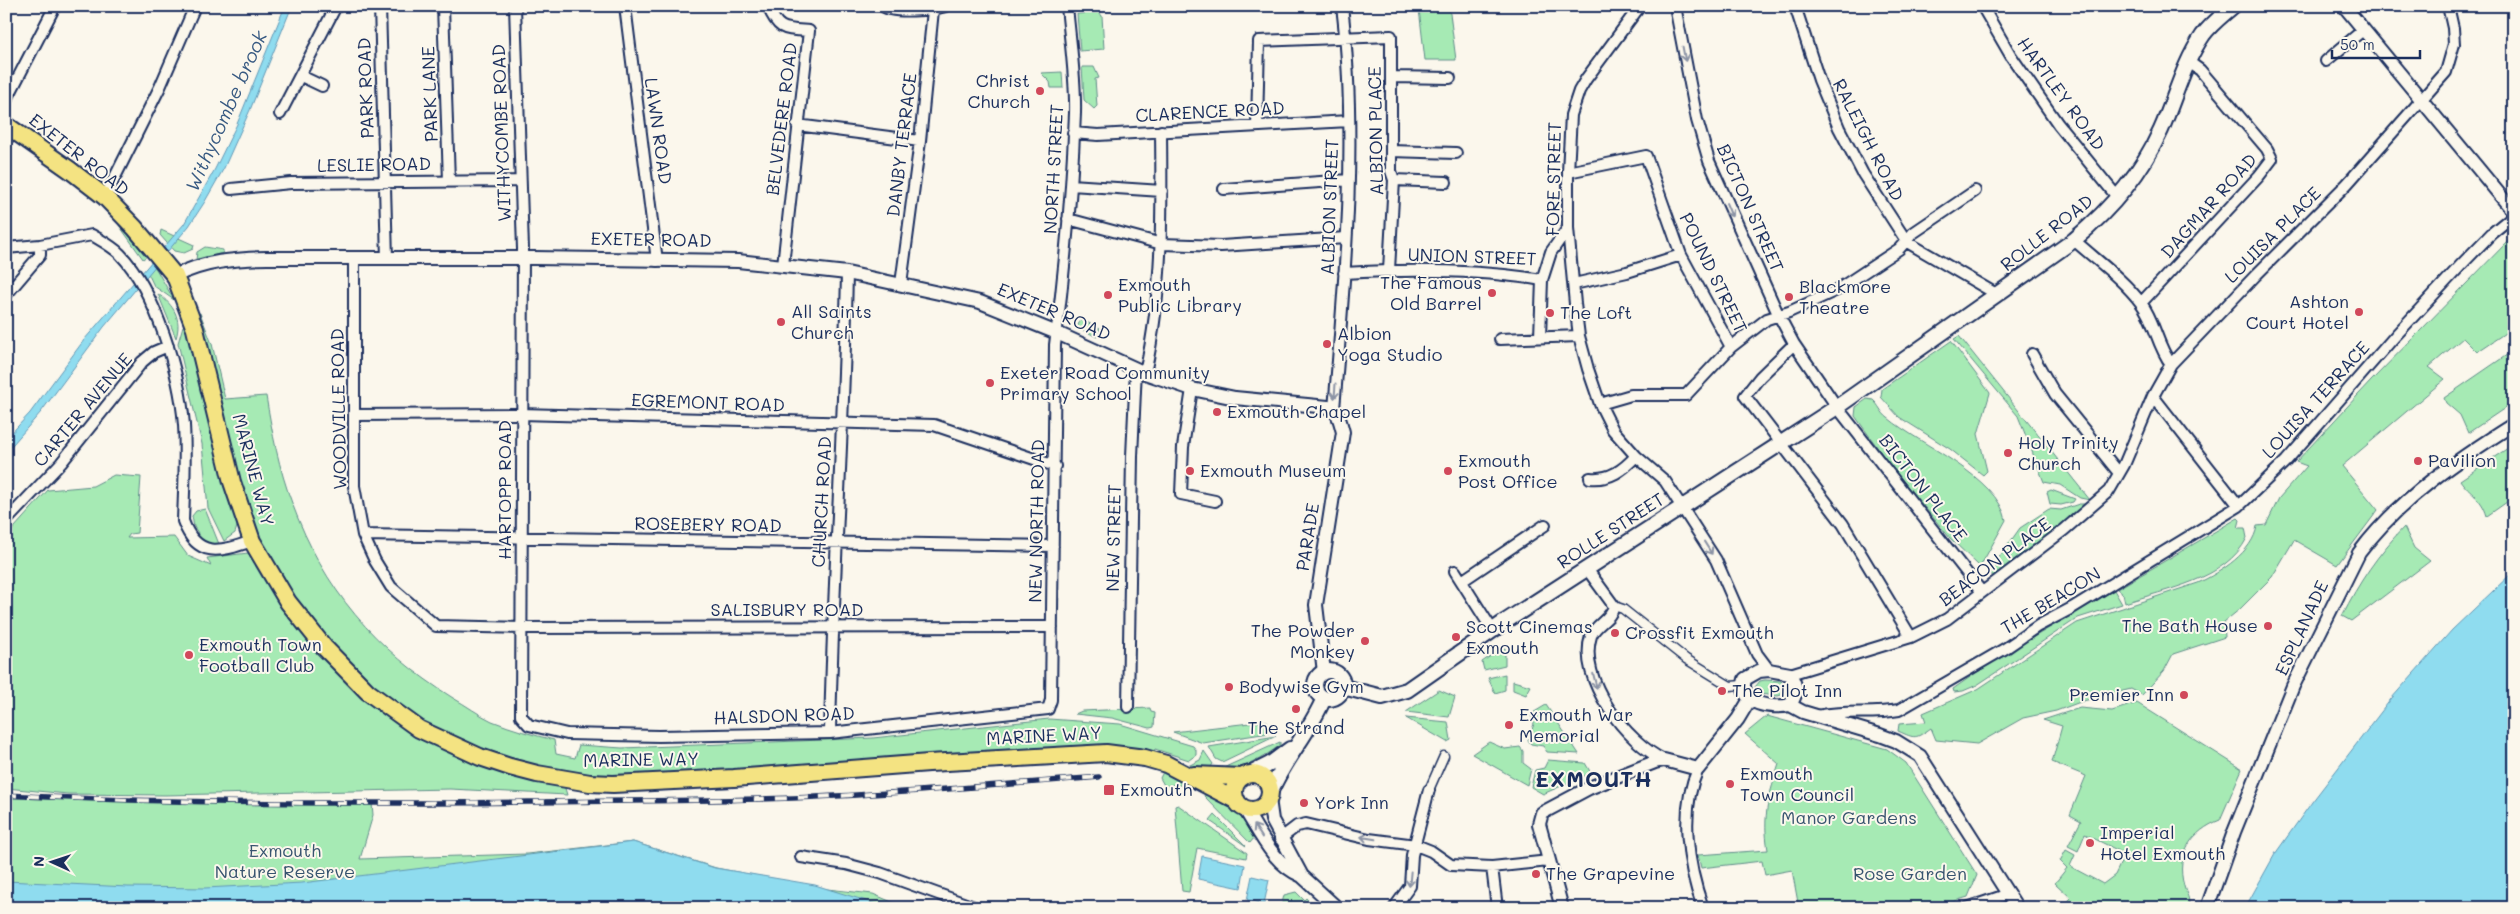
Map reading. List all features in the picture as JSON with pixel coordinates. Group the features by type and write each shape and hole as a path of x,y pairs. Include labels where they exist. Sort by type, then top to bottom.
{"highway":[{"name":"EXETER ROAD","path":"6,125 63,164 105,197 135,228 175,276"},
{"name":"MARINE WAY","path":"175,276 195,329 232,482 252,541 304,624 346,672 368,692 419,729 444,742 480,758 536,774 590,783 646,783 1106,753 1145,758 1190,774 1240,804"},
{"name":"MARINE WAY","path":"1190,774 1246,775"},
{"path":"1246,775 1265,779 1269,785 1269,796 1258,809 1240,804 1235,788 1246,775"}],"main road":[{"name":"ROLLE ROAD","path":"1837,407 1998,295 2097,221 2132,180 2158,137 2189,62 2204,34 2234,6"},
{"name":"ROLLE STREET","path":"1343,687 1370,696 1382,697 1407,690 1779,442 1837,407"},
{"path":"1332,671 1340,676 1343,687 1336,697 1324,698 1317,692 1315,683 1324,672 1332,671"},
{"path":"1269,796 1277,776 1316,716 1324,698"},
{"path":"1246,775 1270,764 1296,745"}],"street":[{"path":"6,101 55,6"},
{"path":"105,197 160,87 195,6"},
{"path":"280,114 302,76 336,6"},
{"name":"PARK ROAD","path":"380,6 387,258"},
{"name":"PARK LANE","path":"443,6 449,181"},
{"name":"WITHYCOMBE ROAD","path":"515,6 519,181 523,258"},
{"name":"LAWN ROAD","path":"625,6 657,261"},
{"name":"BELVEDERE ROAD","path":"768,6 774,22 785,29 809,31 797,125 783,265"},
{"path":"883,7 933,10 945,6"},
{"name":"NORTH STREET","path":"1058,333 1071,185 1075,106 1067,6"},
{"name":"ALBION STREET","path":"1334,409 1344,273 1348,180 1349,121 1346,39 1342,6"},
{"name":"FORE STREET","path":"1640,6 1579,90 1570,115 1568,228 1579,336 1600,404 1612,430 1636,456 1658,474 1682,507 1716,560 1757,654 1769,670"},
{"name":"BICTON STREET","path":"1675,6 1697,120 1709,161 1778,314 1794,344 1837,407"},
{"name":"RALEIGH ROAD","path":"1795,6 1819,80 1839,128 1863,174 1907,242 1998,295"},
{"name":"HARTLEY ROAD","path":"1982,6 2011,56 2058,124 2118,198"},
{"path":"2344,6 2514,213"},
{"name":"LOUISA PLACE","path":"2153,396 2171,364 2347,184 2446,72 2451,60 2453,28 2448,6"},
{"name":"DANBY TERRACE","path":"901,284 920,141 933,10"},
{"path":"2326,61 2363,30"},
{"name":"ALBION PLACE","path":"1346,39 1391,36 1391,171 1394,180 1389,270"},
{"path":"1257,126 1259,41 1346,39"},
{"name":"DAGMAR ROAD","path":"2141,303 2241,197 2272,159 2268,149 2200,70 2189,62"},
{"path":"302,76 322,86"},
{"path":"1392,77 1450,78"},
{"name":"CLARENCE ROAD","path":"1073,133 1098,135 1349,121"},
{"path":"797,125 920,141"},
{"name":"NEW STREET","path":"1128,707 1132,456 1140,371 1153,337 1162,244 1162,132"},
{"path":"1391,151 1456,153"},
{"name":"POUND STREET","path":"1568,172 1646,156 1681,255 1731,347"},
{"path":"1224,189 1348,180"},
{"path":"1394,180 1446,182"},
{"name":"LESLIE ROAD","path":"231,189 291,182 519,181"},
{"path":"1071,185 1162,191"},
{"path":"1600,404 1631,395 1686,395 1731,347 1767,319 1789,312 1837,290 1907,242 1913,233 1974,190"},
{"name":"LOUISA TERRACE","path":"2239,506 2286,461 2396,335 2461,265 2514,213"},
{"path":"1068,219 1162,244 1221,246 1346,238"},
{"name":"UNION STREET","path":"1344,273 1389,270 1476,272 1542,280 1550,252 1568,228"},
{"path":"6,248 40,245 92,235 120,254 138,280 152,306 168,346 179,388 184,424 183,520 187,532 201,547 212,550 226,550 252,541"},
{"path":"2074,240 2111,272 2141,303 2164,356 2171,364"},
{"path":"6,295 40,256 40,245"},
{"path":"1574,284 1627,272 1681,255"},
{"name":"WOODVILLE ROAD","path":"354,258 354,486 363,535 374,561 391,587 436,626 522,628"},
{"name":"EXETER ROAD","path":"175,276 190,268 220,260 523,258 738,261 783,265 901,284 980,302 1058,333 1140,371 1192,389 1262,401 1314,404 1334,409"},
{"name":"HARTOPP ROAD","path":"523,258 521,716 524,720"},
{"name":"CHURCH ROAD","path":"830,733 832,626 847,274"},
{"path":"1540,337 1542,280"},
{"name":"NEW NORTH ROAD","path":"1048,709 1051,700 1058,333"},
{"path":"1500,339 1579,336"},
{"path":"1794,344 1760,377 1746,396 1843,524 1911,637"},
{"name":"CARTER AVENUE","path":"6,521 60,463 142,362 154,352 168,346"},
{"path":"2032,354 2055,394 2119,473"},
{"path":"1192,389 1183,447 1181,494 1215,502"},
{"path":"2153,396 2239,506"},
{"name":"BEACON PLACE","path":"1790,674 1911,637 1947,618 1981,591 2035,553 2109,491 2124,466 2153,396"},
{"name":"BICTON PLACE","path":"1837,407 1981,591"},
{"name":"PARADE","path":"1324,672 1316,604 1343,432 1340,419 1334,409"},
{"name":"EGREMONT ROAD","path":"354,415 521,414 934,426 1054,466"},
{"name":"ESPLANADE","path":"2206,908 2234,832 2293,686 2359,553 2371,537 2396,512 2446,469 2514,424"},
{"path":"1590,478 1598,479 1617,474 1636,456"},
{"name":"THE BEACON","path":"1818,716 1834,713 1899,710 1929,694 2239,506"},
{"path":"1462,581 1545,524"},
{"name":"ROSEBERY ROAD","path":"363,535 1053,546"},
{"path":"1587,570 1614,606 1623,609 1686,660 1730,686 1743,686"},
{"path":"1455,571 1493,631"},
{"path":"1614,606 1610,616 1596,628 1591,638 1592,667 1598,693 1638,744 1664,760 1698,769"},
{"name":"SALISBURY ROAD","path":"522,628 1052,627"},
{"path":"1790,704 1797,696 1796,686 1790,674 1769,670 1752,674 1745,679 1743,686 1750,699 1769,707 1790,704 1803,712 1896,742 1920,756 2017,908"},
{"path":"1703,908 1691,874 1687,846 1691,793 1698,769 1738,719 1750,699"},
{"name":"HALSDON ROAD","path":"524,720 529,725 567,734 659,736 830,733 1048,709"},
{"path":"1394,908 1408,891 1412,855 1429,790 1444,756"},
{"path":"1562,908 1539,824 1542,813 1589,788 1664,760"},
{"path":"1269,796 1272,820 1280,839 1302,876 1337,908"},
{"path":"1240,804 1273,854 1290,871 1302,876"},
{"path":"1280,839 1297,826 1306,824 1369,839 1416,845 1432,851 1451,865 1492,867 1549,861"},
{"path":"801,857 846,864 880,873 977,908"},
{"path":"1492,867 1497,908"},
{"path":"1967,908 2009,894"}],"green space":[{"path":"1449,6 1456,60 1425,60 1419,9"},
{"path":"1099,12 1102,16 1104,49 1080,51 1077,14"},
{"path":"1082,67 1094,67 1099,78 1095,79 1097,106 1094,109 1084,100"},
{"path":"1062,72 1063,88 1051,88 1050,82 1041,73"},
{"path":"119,219 148,255 143,259 116,221"},
{"path":"161,230 194,245 193,249 184,253 174,251 160,235"},
{"path":"2512,237 2514,327 2477,352 2463,338 2429,367 2445,379 2342,466 2378,510 2337,565 2294,540 2272,577 2224,622 2225,637 2173,654 2164,671 2142,695 2131,689 2083,701 2056,711 2023,718 1977,744 1936,740 1931,728 1915,737 1898,731 1899,724 1926,722 1923,713 1978,689 2077,623 2198,583 2235,560 2249,544 2257,526 2266,525 2279,498 2307,466 2296,462 2371,381"},
{"path":"205,247 223,250 223,253 196,260 197,252"},
{"path":"152,262 174,300 154,286 146,269"},
{"path":"158,294 164,298 175,313 178,325 176,338"},
{"path":"200,313 212,344 225,399 266,396 276,450 292,503 320,563 336,590 355,615 376,638 425,679 492,721 554,740 556,754 575,758 579,745 622,748 873,738 1049,719 1120,724 1193,746 1196,750 1196,755 1189,760 1155,749 1154,753 1125,746 1099,745 686,776 626,777 551,771 489,753 454,739 422,721 364,677 337,650 313,621 274,565 256,527 236,467 214,375 196,315"},
{"path":"1081,319 1100,329 1097,337 1077,327"},
{"path":"185,325 195,354 238,523 235,533 224,541 208,508 202,444 178,343 183,326"},
{"path":"1959,336 2090,500 2080,498 2060,485 2044,482 2018,416 1954,339"},
{"path":"1951,341 1990,393 1978,434 1987,471 1983,475 1950,449 1899,417 1881,397 1882,389"},
{"path":"2514,350 2514,402 2468,433 2460,415 2446,403 2444,398"},
{"path":"1867,399 1873,400 1886,416 1902,428 1973,476 1988,489 2000,504 2006,520 1980,567 1950,538 1892,468 1855,416 1856,407"},
{"path":"2514,444 2514,497 2487,516 2482,504 2460,480"},
{"path":"114,475 141,477 137,533 130,534 127,538 174,537 188,556 211,566 207,558 248,553 277,598 386,713 564,785 567,795 450,789 165,795 68,794 6,788 6,537 48,490 93,486"},
{"path":"2051,490 2075,499 2073,502 2061,505 2050,504 2047,492"},
{"path":"2085,504 2085,507 2001,576 1994,576 1988,573 2020,528 2049,509 2061,510"},
{"path":"205,509 219,544 207,543 196,536 198,533 194,527 192,516 196,511"},
{"path":"2238,518 2240,520 2238,528 2245,528 2247,538 2225,564 2194,581 2125,603 2123,594 2117,589"},
{"path":"2404,527 2414,548 2430,561 2351,621 2342,616 2370,569"},
{"path":"2114,590 2122,604 2078,618 1977,685 1963,691 1954,692 1953,689 1992,662"},
{"path":"1502,648 1505,648 1505,665 1484,670 1482,662"},
{"path":"1505,674 1505,690 1495,693 1488,678"},
{"path":"1513,681 1531,686 1526,695 1513,690"},
{"path":"1760,681 1781,681 1786,687 1784,694 1778,696 1759,694 1755,687"},
{"path":"1439,690 1455,697 1449,717 1406,712"},
{"path":"2137,703 2242,769 2220,820 2201,830 2188,845 2184,854 2182,874 2189,899 2188,908 2062,908 2071,898 2055,883 2067,868 2060,861 2066,850 2075,855 2070,866 2103,884 2115,875 2125,854 2085,834 2078,851 2068,846 2081,821 2070,815 2086,776 2052,762 2062,726 2043,720 2080,708 2112,711"},
{"path":"1546,705 1579,754 1547,752 1543,746 1531,744 1528,740 1534,724 1531,714"},
{"path":"1150,708 1151,712 1155,713 1154,727 1150,728 1112,718 1075,714 1082,711"},
{"name":"Manor Gardens","path":"1767,716 1887,749 1906,763 1977,875 1968,897 1932,908 1799,908 1792,870 1765,875 1762,861 1701,868 1698,855 1768,850 1766,816 1779,764 1745,734"},
{"path":"1406,718 1448,722 1451,740 1447,742"},
{"path":"1267,721 1269,733 1203,743 1173,732"},
{"path":"1276,736 1222,762 1216,759 1209,747"},
{"path":"1280,742 1280,745 1267,755 1252,763 1237,768 1221,769"},
{"path":"1489,742 1505,749 1520,747 1523,751 1523,763 1531,769 1527,785 1472,754"},
{"path":"1204,751 1213,764 1208,771 1188,766 1200,760"},
{"path":"1548,760 1585,763 1591,773 1543,794 1531,787 1535,770 1544,768"},
{"path":"1164,770 1191,784 1165,787 1160,778"},
{"path":"1206,792 1237,811 1254,838 1250,843 1204,796"},
{"name":"Exmouth Nature Reserve","path":"6,798 372,803 373,815 360,859 527,854 633,842 716,868 827,889 873,894 906,908 6,908"},
{"path":"1178,805 1247,853 1246,858 1197,848 1189,892 1182,891 1175,806"},
{"path":"1215,815 1246,846 1210,821"},
{"path":"1296,892 1304,900 1306,898 1316,908 1281,908 1284,895"}],"water":[{"path":"285,6 292,6 250,110 224,168 204,203 189,226 104,327 41,412 6,452 6,439 30,413 84,340 184,224 215,169 237,124"},
{"path":"2514,571 2514,908 2245,908 2275,854 2312,802 2391,699 2452,630"},
{"path":"633,842 715,868 815,885 889,908 6,908 6,881 128,887 205,888 302,883"},
{"path":"1202,856 1245,865 1241,888 1198,879"},
{"path":"1252,876 1269,880 1264,904 1247,900"}],"railway":[{"path":"6,795 267,803 701,800 802,798 1099,777"}],"place":[{"name":"Christ Church","path":"1040,91"},
{"name":"The Famous Old Barrel","path":"1492,293"},
{"name":"Exmouth Public Library","path":"1108,295"},
{"name":"Blackmore Theatre","path":"1789,297"},
{"name":"Ashton Court Hotel","path":"2359,312"},
{"name":"The Loft","path":"1550,313"},
{"name":"All Saints Church","path":"781,322"},
{"name":"Albion Yoga Studio","path":"1327,344"},
{"name":"Exeter Road Community Primary School","path":"990,383"},
{"name":"Exmouth Chapel","path":"1217,412"},
{"name":"Holy Trinity Church","path":"2008,453"},
{"name":"Pavilion","path":"2418,461"},
{"name":"Exmouth Museum","path":"1190,471"},
{"name":"Exmouth Post Office","path":"1448,471"},
{"name":"The Bath House","path":"2268,626"},
{"name":"Crossfit Exmouth","path":"1615,633"},
{"name":"Scott Cinemas Exmouth","path":"1456,637"},
{"name":"The Powder Monkey","path":"1365,641"},
{"name":"Exmouth Town Football Club","path":"189,655"},
{"name":"Bodywise Gym","path":"1229,687"},
{"name":"The Pilot Inn","path":"1722,691"},
{"name":"Premier Inn","path":"2184,695"},
{"name":"The Strand","path":"1296,709"},
{"name":"Exmouth War Memorial","path":"1509,725"},
{"name":"Exmouth Town Council","path":"1730,784"},
{"name":"Exmouth","path":"1109,790"},
{"name":"York Inn","path":"1304,803"},
{"name":"Imperial Hotel Exmouth","path":"2090,843"},
{"name":"The Grapevine","path":"1536,874"}],"district":[{"name":"EXMOUTH","path":"1594,779"}],"water label":[{"name":"Withycombe brook","path":"226,111"}],"park label":[{"name":"Rose Garden","path":"1910,874"}]}
